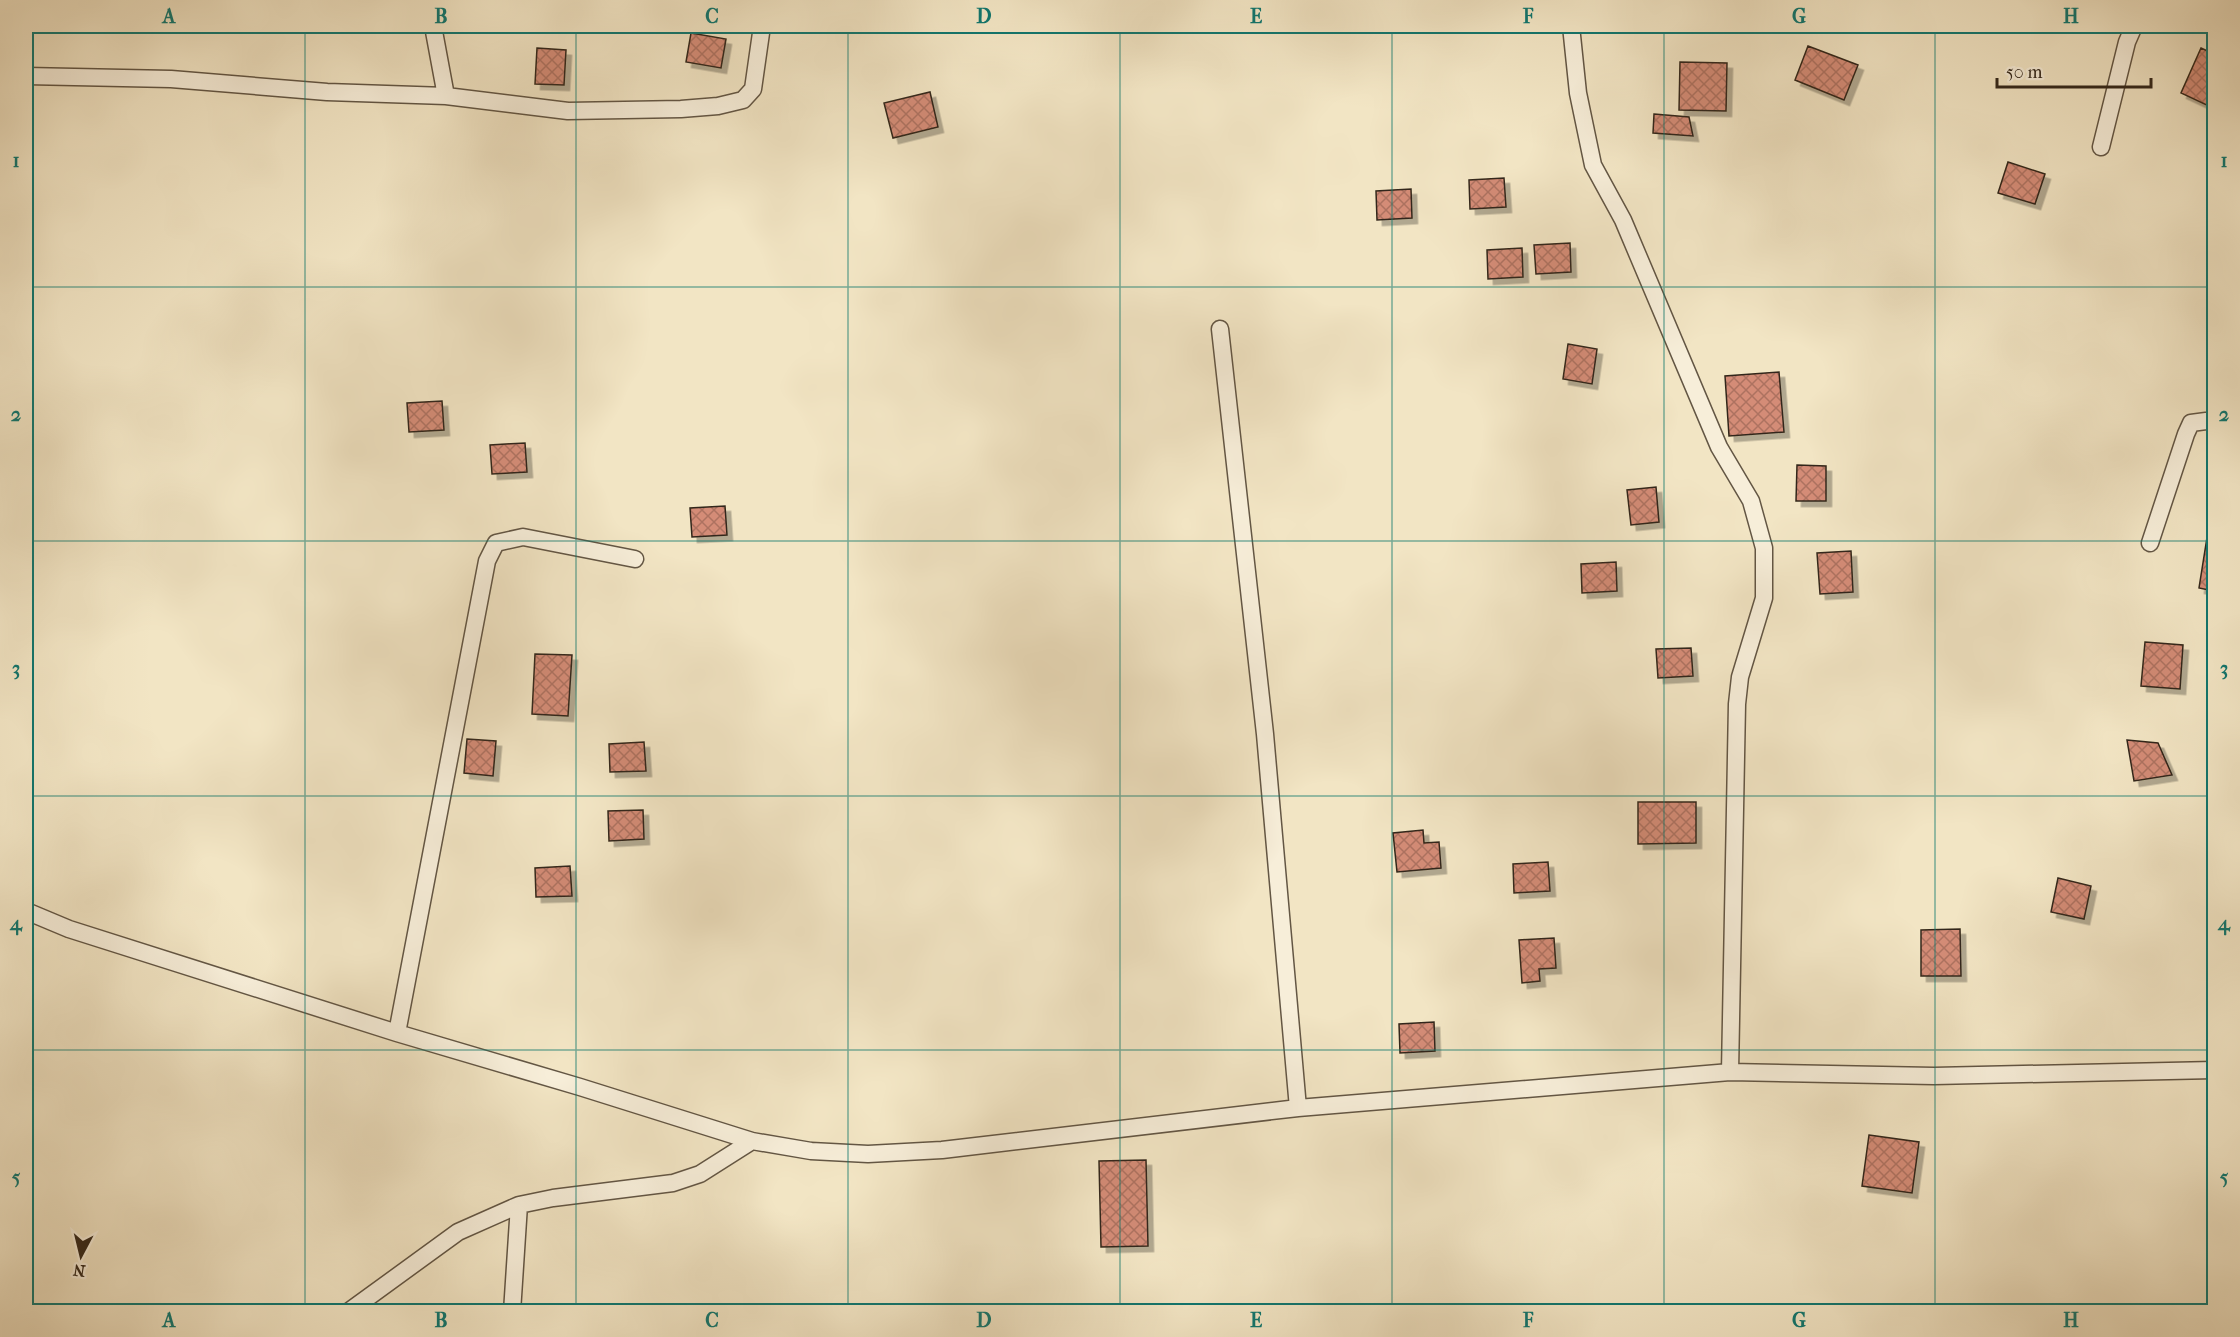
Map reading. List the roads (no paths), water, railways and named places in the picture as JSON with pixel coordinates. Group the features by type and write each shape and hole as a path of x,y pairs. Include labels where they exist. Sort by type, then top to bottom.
{"street":[{"path":"433,26 447,96"},
{"path":"26,76 171,79 327,92 447,96 568,111 681,109 718,106 743,100 753,89 762,26"},
{"path":"1570,26 1578,93 1593,165 1623,220 1719,447 1751,501 1764,548 1764,598 1740,677 1737,704 1730,1072"},
{"path":"2101,147 2127,42 2134,26"},
{"path":"1220,329 1265,734 1298,1108"},
{"path":"2150,543 2191,423 2214,422"},
{"path":"397,1033 488,561 496,543 523,537 635,559"},
{"path":"26,911 69,929 397,1033 752,1141 812,1151 868,1154 942,1150 1298,1108 1730,1072 1934,1076 2214,1070"},
{"path":"348,1311 458,1232 519,1205 553,1198 674,1183 700,1174 752,1141"},
{"path":"512,1311 519,1205"}]}
